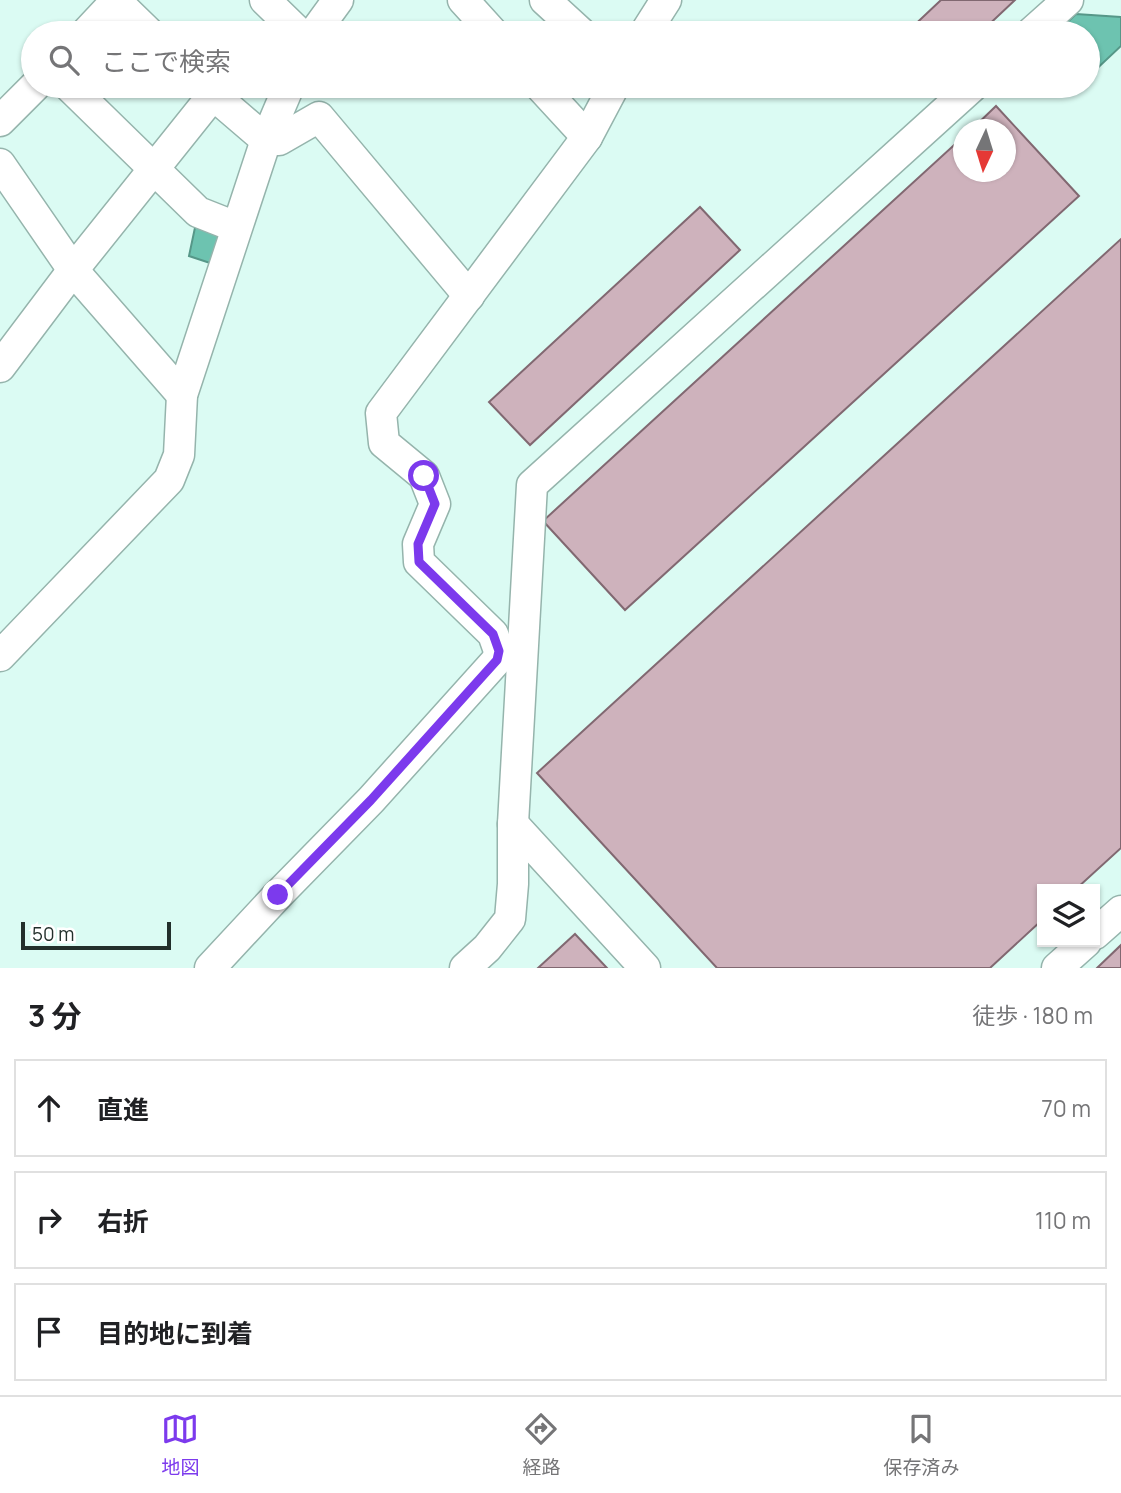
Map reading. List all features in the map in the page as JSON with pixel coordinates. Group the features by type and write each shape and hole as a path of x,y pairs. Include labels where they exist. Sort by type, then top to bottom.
{"street":[{"path":"265,0 287,21"},
{"path":"322,21 338,0"},
{"path":"463,0 482,21"},
{"path":"545,0 569,21"},
{"path":"653,21 666,0"},
{"path":"1044,21 1068,0"},
{"path":"97,21 116,1 137,21"},
{"path":"0,121 23,98"},
{"path":"81,98 198,212 236,227"},
{"path":"0,367 154,168 202,98"},
{"path":"217,98 266,140 279,140 319,117 469,296"},
{"path":"0,656 169,480 179,454 183,395 236,227 266,140 284,98"},
{"path":"551,98 587,137"},
{"path":"210,968 371,800 497,660 499,651 493,634 419,562 418,544 435,504 424,476 384,443 381,413 587,137 608,98"},
{"path":"465,968 487,948 510,919 532,485 960,98"},
{"path":"0,164 73,270 183,395"},
{"path":"513,824 645,968"},
{"path":"1100,930 1121,911"},
{"path":"1057,968 1081,947"}],"shaded area":[{"path":"1076,14 1121,17 1121,46 1100,66 1100,21 1069,21"},
{"path":"197,218 231,230 219,266 189,256"}],"building":[{"path":"941,0 1015,0 993,21 919,21"},
{"path":"996,106 1008,119 982,119"},
{"path":"1016,128 1079,196 625,610 543,521 953,146 953,182 1016,182"},
{"path":"700,207 740,250 530,445 489,402"},
{"path":"1121,239 1121,848 1081,884 1037,884 1037,925 990,968 717,968 537,773"},
{"path":"575,934 607,968 538,968"},
{"path":"1121,945 1121,968 1097,968"}],"route":[{"path":"278,895 371,800 497,660 499,651 493,634 419,562 418,544 435,504 424,476"}]}
